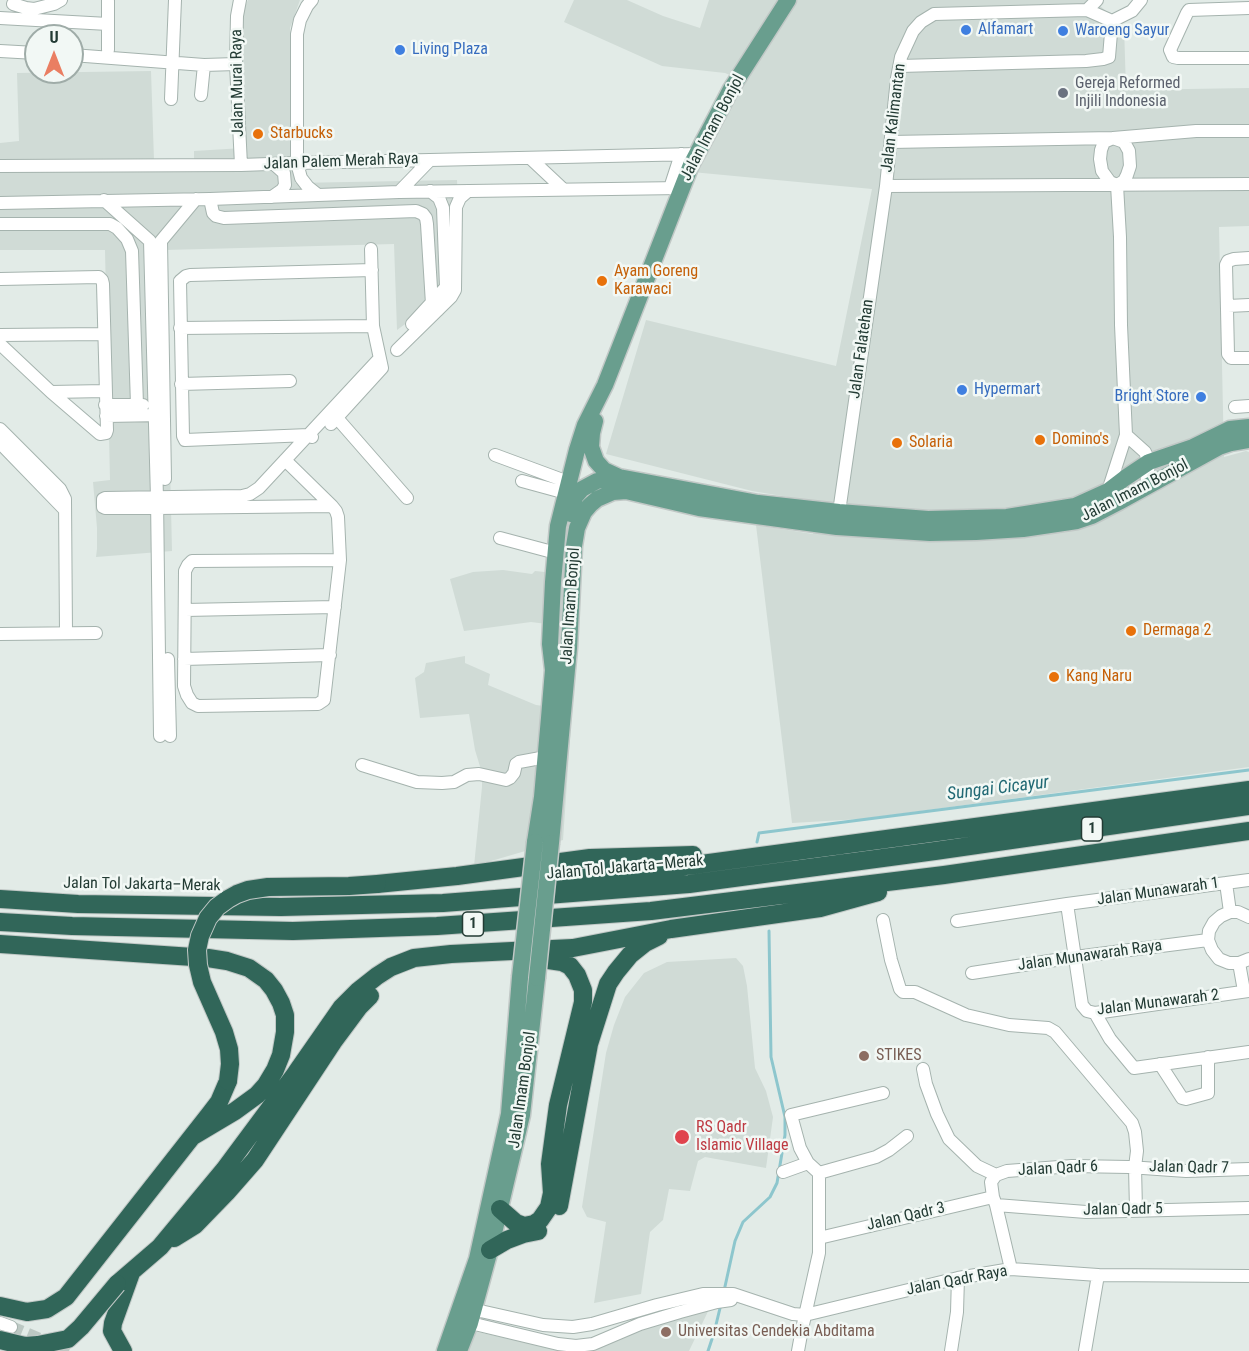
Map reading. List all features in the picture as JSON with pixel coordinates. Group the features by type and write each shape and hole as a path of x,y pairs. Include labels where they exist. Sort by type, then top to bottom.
{"highway":[{"path":"443,903 549,882 694,866 1249,790"},
{"name":"Jalan Tol Jakarta–Merak","path":"0,899 78,904 281,907 443,903 689,884 1249,806"},
{"name":"1","path":"0,922 293,931 437,926 651,911 944,875 1249,831"},
{"path":"0,1306 27,1312 47,1309 66,1297 219,1102 228,1081 229,1048 202,982 197,950 208,918 228,899 248,890 268,887 377,884 590,858 714,855 814,849"},
{"path":"160,1247 224,1170 342,1007 358,991 391,967 414,958 451,954 573,948 671,929 820,908 944,875"},
{"path":"499,1216 508,1228 523,1233 533,1233 550,1224 557,1214 589,1044 608,984 630,955 650,940 671,929"},
{"path":"0,944 208,958 228,961 249,968 266,980 274,990 285,1015 281,1055 275,1070 267,1085 257,1095 193,1136"},
{"path":"4,1330 25,1346 68,1339 117,1284 160,1247 195,1225 255,1160 359,1006 389,978 426,965 456,961 518,958 562,962 570,966 577,975 583,1002 558,1105 550,1164 552,1193 549,1207 540,1220 524,1226 499,1216"},
{"path":"490,1250 523,1233"},
{"path":"123,1351 112,1331 132,1271"}],"main road":[{"name":"Jalan Imam Bonjol","path":"459,1351 509,1114 529,978 557,674 550,635 553,582 558,526 567,487 585,425 605,385 689,154 788,0"},
{"path":"605,385 592,433 591,447 600,466 618,477"},
{"name":"Jalan Imam Bonjol","path":"543,842 542,797 546,757 574,546 577,528 585,512 597,499 613,492 626,491 699,508 837,527 929,526 1075,506 1108,491 1149,462 1193,447 1230,429 1249,427"},
{"name":"Jalan Imam Bonjol","path":"618,477 758,503 976,532 1023,529 1077,521 1099,513 1219,447 1231,442 1249,440"},
{"path":"557,674 562,581 568,524 575,497 582,489 597,481 618,477"},
{"name":"Jalan Imam Bonjol","path":"446,1351 465,1315 490,1250 522,1115 529,978"}],"street":[{"path":"11,2 34,9 61,0"},
{"path":"171,99 175,0"},
{"name":"Jalan Murai Raya","path":"240,0 237,16 236,63 241,165"},
{"path":"312,0 300,20 297,34 297,163 301,178 318,195"},
{"name":"Jalan Kalimantan","path":"901,62 898,63 911,28 938,8 940,0"},
{"path":"1096,0 1088,10 1112,21"},
{"path":"1112,21 1132,11 1141,0"},
{"path":"108,1 108,50"},
{"path":"11,2 18,19"},
{"path":"1249,8 1189,10 1170,50 1173,57 1178,58 1249,58"},
{"name":"Jalan Kalimantan","path":"886,186 901,62 913,32 921,22 934,14 1088,10"},
{"path":"0,18 108,24"},
{"path":"901,62 1103,59 1109,57 1112,21"},
{"path":"0,51 24,52"},
{"path":"84,56 204,65 236,63"},
{"path":"201,95 204,65"},
{"path":"893,142 1113,138 1196,131 1249,131"},
{"path":"1113,138 1124,142 1130,151 1130,166 1127,175 1124,181 1117,185 1110,182 1102,171 1100,159 1104,142 1113,138"},
{"name":"Jalan Palem Merah Raya","path":"0,166 241,165 689,154"},
{"path":"530,158 563,189"},
{"path":"399,192 430,160"},
{"path":"272,196 282,190 285,184 284,173 274,164"},
{"path":"886,186 1249,184"},
{"path":"1108,491 1126,435 1117,185"},
{"name":"Jalan Falatehan","path":"839,512 886,186"},
{"name":"Jalan Palem Merah Raya","path":"0,203 210,200 430,191 676,188"},
{"path":"430,191 438,198 443,208 446,287 435,307"},
{"path":"395,348 455,290 456,207 460,198 468,191"},
{"path":"104,200 155,241"},
{"path":"165,736 155,241 196,200"},
{"path":"210,200 213,213 224,218 416,211 423,214 427,224 435,307"},
{"path":"0,224 110,224 127,239 132,251 137,405"},
{"path":"161,503 207,501 250,494 288,462 381,363 373,326 372,249"},
{"path":"1249,258 1234,259 1228,261 1226,265 1228,354 1232,358 1249,358"},
{"path":"356,391 337,418 312,437 185,440 181,384 180,281 186,276 372,270"},
{"path":"0,279 99,277 103,284 107,430 104,434 100,434 51,392 0,344"},
{"path":"1228,306 1249,305"},
{"path":"180,328 373,326"},
{"path":"0,335 104,334"},
{"path":"181,384 290,381"},
{"path":"51,392 105,391"},
{"path":"105,410 137,405 159,410"},
{"path":"1235,406 1249,406"},
{"path":"105,410 159,410"},
{"path":"337,418 407,498"},
{"path":"0,429 60,489 65,499 66,633"},
{"path":"1126,435 1145,452 1149,462 1146,488"},
{"path":"0,444 65,510"},
{"path":"495,455 567,487"},
{"path":"288,462 332,506 338,517 340,560 324,700 318,704 198,706 192,703 184,686 185,571 192,561 340,560"},
{"path":"243,506 265,493 288,462"},
{"path":"522,481 567,487"},
{"path":"207,501 243,506 332,506"},
{"path":"500,538 556,553"},
{"path":"185,610 335,607"},
{"path":"0,634 96,633"},
{"path":"184,659 330,655"},
{"path":"362,765 417,782 442,783 454,782 467,775 479,774 506,780 514,773 516,764 519,762 546,757"},
{"name":"Jalan Munawarah 1","path":"957,921 1249,880"},
{"path":"1226,883 1230,912"},
{"path":"1067,904 1075,957"},
{"path":"1246,991 1244,961 1228,963 1219,958 1212,950 1208,940 1209,930 1221,916 1230,912 1238,912 1249,917"},
{"path":"883,920 891,960 903,992 915,992 966,1015 1009,1025 1047,1028 1055,1032 1132,1123 1137,1151 1132,1167 1136,1210"},
{"name":"Jalan Munawarah Raya","path":"972,972 1208,940"},
{"name":"Jalan Munawarah 2","path":"1075,957 1082,1005 1087,1011 1095,1013 1246,991"},
{"path":"1095,1013 1110,1039 1134,1068 1249,1052"},
{"path":"1160,1064 1182,1098 1186,1099 1208,1093 1208,1057"},
{"path":"923,1069 937,1114 949,1139 977,1166 994,1178 995,1201 1011,1269"},
{"path":"798,1351 819,1253 819,1173 808,1163 797,1140 791,1115 883,1093"},
{"path":"819,1173 876,1158 907,1136"},
{"path":"783,1172 808,1163"},
{"name":"Jalan Qadr 6","path":"994,1178 1007,1171 1052,1167 1132,1167"},
{"name":"Jalan Qadr 7","path":"1132,1167 1186,1171 1249,1169"},
{"name":"Jalan Qadr 5","path":"995,1201 1086,1212 1249,1208"},
{"name":"Jalan Qadr 3","path":"819,1238 995,1201"},
{"name":"Jalan Qadr Raya","path":"465,1315 558,1344 576,1346 593,1344 640,1324 718,1298 735,1297 793,1314 806,1315 958,1278 1011,1269 1098,1275 1249,1276"},
{"path":"1085,1351 1098,1275"},
{"path":"951,1351 957,1312 958,1278"},
{"name":"Jalan Qadr Raya","path":"465,1315 573,1328 703,1294 718,1298"},
{"path":"573,1328 576,1346"}],"shaded area":[{"path":"248,0 300,0 290,28 295,183 457,180 461,283 397,330 394,244 165,250 172,551 96,557 97,528 93,482 110,480 105,250 0,250 0,143 19,141 17,73 24,73 24,84 84,84 84,72 151,71 154,160 194,160 194,151 243,148 241,63 243,10"},
{"path":"574,0 627,0 663,16 700,28 709,0 1093,0 1124,26 1126,90 1249,88 1249,226 1219,227 1224,457 1249,452 1249,767 861,819 792,823 756,525 813,534 818,502 752,491 606,454 646,320 836,366 872,189 692,172 746,82 725,73 662,66 564,22"},
{"path":"503,570 532,574 535,571 545,572 581,582 578,628 531,622 464,631 450,579 473,572"},
{"path":"465,656 465,663 490,674 488,685 536,705 572,710 563,840 474,866 482,773 475,750 469,714 420,718 415,678 424,672 426,663"},
{"name":"RS Qadr Islamic Village","path":"736,958 743,966 747,986 755,1068 766,1091 773,1117 766,1168 705,1157 698,1161 690,1191 669,1189 663,1220 650,1232 641,1294 594,1303 606,1222 587,1217 582,1207 606,1053 625,997 644,973 667,962"},
{"name":"Universitas Cendekia Abditama","path":"713,1301 689,1351 464,1351 472,1331 565,1350 609,1344 659,1320"}],"waterway":[{"name":"Sungai Cicayur","path":"757,842 759,833 1249,770"},
{"name":"Sungai Cicayur","path":"724,1291 735,1241 743,1222 770,1197 777,1183 785,1135 785,1117 771,1057 769,931"},
{"name":"Sungai Cicayur","path":"708,1351 721,1304"}],"tunnel":[{"path":"11,1327 69,1351"}],"place":[{"name":"Alfamart","path":"966,30"},
{"name":"Waroeng Sayur","path":"1063,31"},
{"name":"Living Plaza","path":"400,50"},
{"name":"Gereja Reformed Injili Indonesia","path":"1063,93"},
{"name":"Starbucks","path":"258,134"},
{"name":"Ayam Goreng Karawaci","path":"602,281"},
{"name":"Hypermart","path":"962,390"},
{"name":"Bright Store","path":"1201,397"},
{"name":"Domino's","path":"1040,440"},
{"name":"Solaria","path":"897,443"},
{"name":"Dermaga 2","path":"1131,631"},
{"name":"Kang Naru","path":"1054,677"},
{"name":"STIKES","path":"864,1056"},
{"name":"RS Qadr Islamic Village","path":"682,1137"},
{"name":"Universitas Cendekia Abditama","path":"666,1332"}]}
